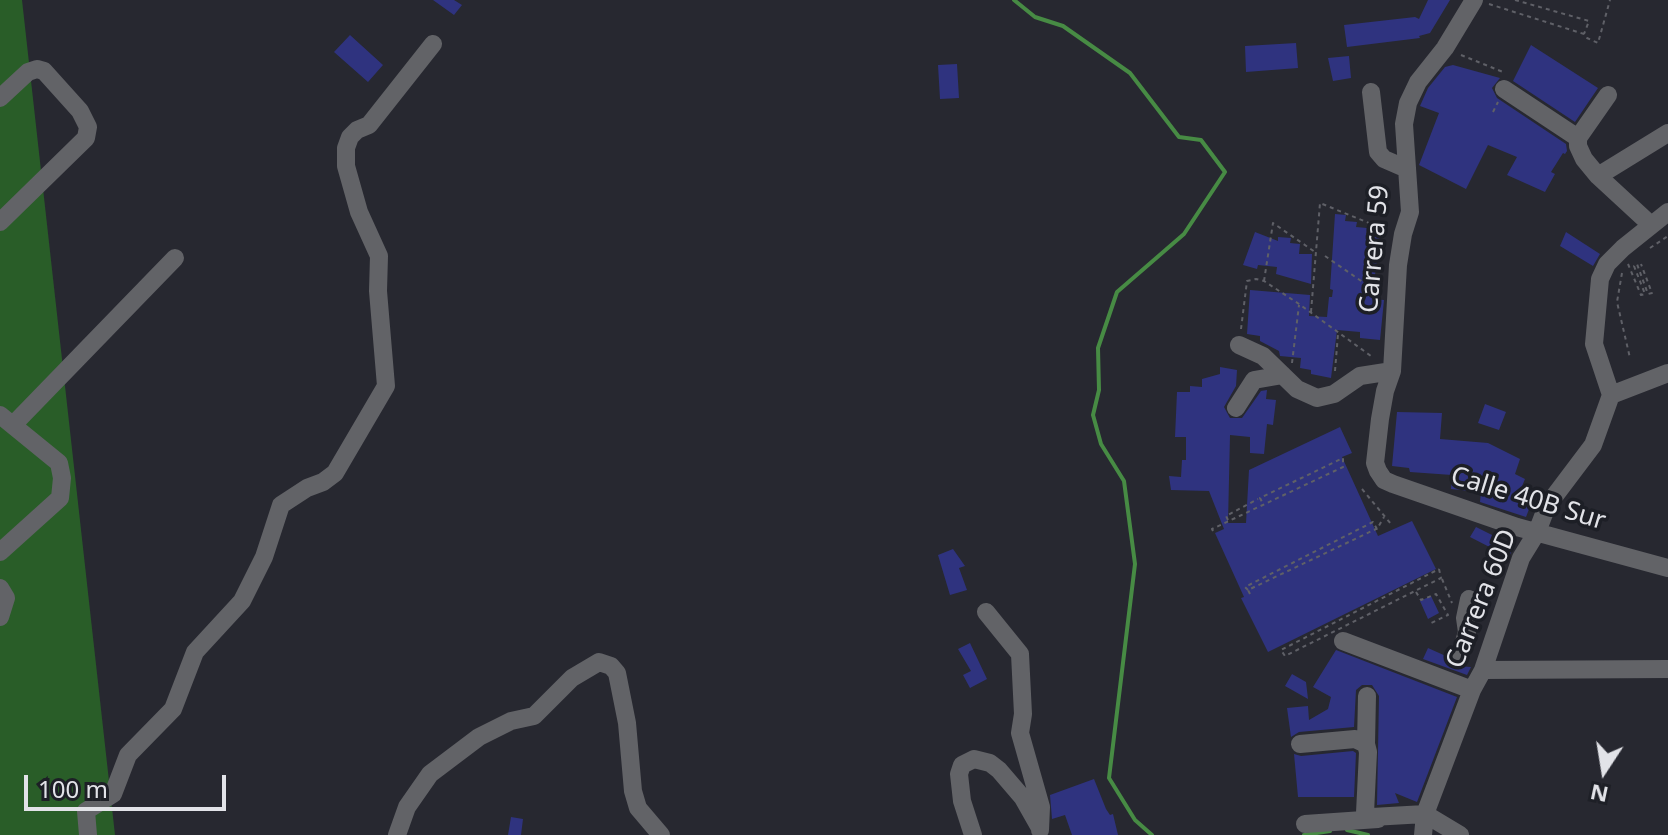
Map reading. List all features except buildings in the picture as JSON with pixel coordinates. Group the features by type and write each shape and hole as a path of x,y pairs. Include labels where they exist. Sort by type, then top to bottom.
{"street":[{"name":"Carrera 59","path":"1378,471 1375,463 1380,419 1392,371 1403,234 1410,212 1404,124 1408,103 1418,82 1479,1"},
{"path":"88,835 86,811 113,794 128,755 173,709 195,652 242,601 264,557 281,505 335,473 386,386 378,291 379,256 359,212 346,166 346,148 350,137 369,125 433,44"},
{"path":"0,98 28,72 37,69 44,71 80,111 88,127 86,138 0,222"},
{"path":"1507,82 1578,138"},
{"path":"1371,92 1378,152 1384,159 1407,169"},
{"path":"1608,95 1578,138 1578,146 1598,176 1650,224"},
{"path":"1598,176 1668,133"},
{"path":"1668,212 1650,224 1607,264 1600,279 1594,344 1611,395 1668,373"},
{"path":"0,552 60,498 61,488 59,463 6,420 175,258"},
{"path":"1239,345 1263,356 1297,389 1310,396 1323,398 1360,376 1392,371"},
{"path":"1236,408 1254,380 1283,375"},
{"name":"Carrera 60D","path":"1424,823 1472,690 1483,670 1521,558 1537,532 1547,506 1593,445 1611,395"},
{"name":"Calle 40B Sur","path":"1378,471 1384,480 1393,484 1537,532 1668,568"},
{"path":"0,588 6,598 0,617"},
{"path":"1460,655 1467,632 1465,618 1469,599"},
{"path":"986,612 1020,654 1023,714 1020,733 1041,807 1042,832"},
{"path":"1343,641 1472,690"},
{"path":"397,835 413,795 438,766 495,728 534,716 572,678 599,662 611,666 617,673 630,740 633,791 638,808 661,835"},
{"path":"1483,670 1668,669"},
{"path":"1367,696 1365,813 1372,817 1424,823 1460,835"},
{"path":"1300,744 1355,739 1366,744"},
{"path":"973,835 962,801 959,774 966,762 974,759 990,763 999,770 1023,798 1042,832"},
{"path":"1305,824 1424,823"}],"path":[{"path":"1515,0 1589,21 1584,34"},
{"path":"1479,1 1584,34 1598,43 1610,0"},
{"path":"1445,48 1507,82"},
{"path":"1311,313 1320,203 1374,227 1403,234"},
{"path":"1264,281 1273,223 1316,253"},
{"path":"1647,250 1668,236"},
{"path":"1325,256 1396,304"},
{"path":"1630,358 1624,341 1617,293 1621,273 1638,257"},
{"path":"1628,264 1641,295 1645,294 1634,266 1637,264 1648,294 1652,293 1641,264"},
{"path":"1239,345 1247,281 1264,281 1370,356"},
{"path":"1283,375 1290,374 1291,370 1299,304"},
{"path":"1334,394 1338,333"},
{"path":"1213,531 1343,467 1343,458 1226,516 1229,521"},
{"path":"1362,489 1391,524"},
{"path":"1377,529 1373,522 1245,587 1249,592 1377,529 1384,517"},
{"path":"1439,569 1441,578 1415,591 1285,656 1281,650 1439,569"},
{"path":"1415,591 1421,600 1436,594 1448,615 1429,624"}],"green space":[{"path":"0,0 22,0 115,835 0,835"}],"waterway":[{"path":"1014,0 1035,17 1063,26 1130,73 1179,137 1201,140 1225,172 1184,234 1117,292 1098,348 1099,390 1093,415 1101,444 1124,481 1135,564 1109,778 1135,820 1152,835"},
{"path":"1347,830 1368,835"},
{"path":"1304,835 1330,831"}]}
